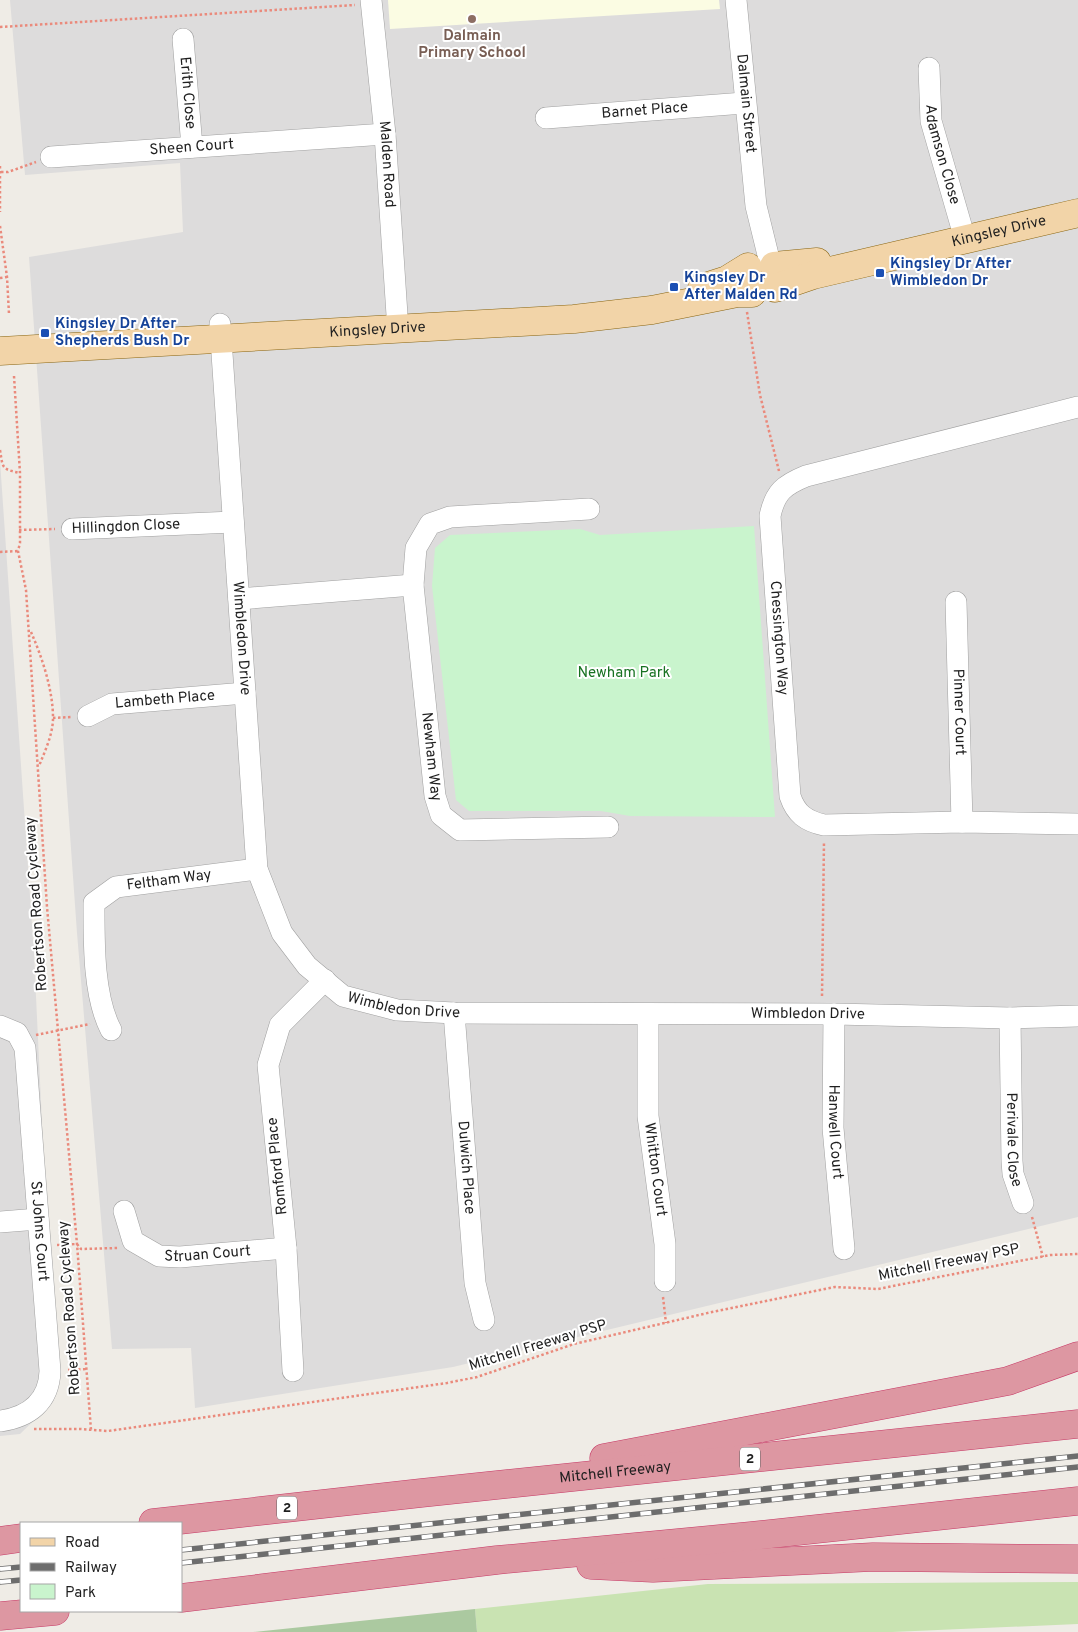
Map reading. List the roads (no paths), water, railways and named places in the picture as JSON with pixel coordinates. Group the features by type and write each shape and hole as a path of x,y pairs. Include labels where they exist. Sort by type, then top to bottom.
{"highway":[{"path":"421,1493 1008,1381 1078,1356"},
{"name":"Mitchell Freeway","path":"162,1522 1078,1424"},
{"path":"182,1598 497,1560 750,1536 1078,1501"},
{"path":"0,1541 20,1538"},
{"path":"497,1560 654,1568 873,1557 1078,1559"},
{"path":"0,1616 45,1612"}],"main road":[{"name":"Kingsley Drive","path":"0,340 398,323 655,297 727,280 813,275 1078,201"},
{"name":"Kingsley Drive","path":"963,234 1078,212"},
{"name":"Kingsley Drive","path":"0,351 221,331"}],"street":[{"name":"Dalmain Street","path":"736,0 744,103 756,206 760,279"},
{"name":"Malden Road","path":"371,2 385,134 398,323"},
{"name":"Erith Close","path":"183,39 192,147"},
{"name":"Adamson Close","path":"929,68 931,121 963,234"},
{"name":"Barnet Place","path":"546,118 744,103"},
{"name":"Sheen Court","path":"52,157 385,134"},
{"name":"Wimbledon Drive","path":"221,331 257,869 282,933 307,966 343,996 388,1007 454,1013 828,1014 1010,1018 1078,1016"},
{"name":"Chessington Way","path":"1078,407 806,476 783,486 772,507 770,528 790,796 794,806 803,818 824,825 962,822 1078,824"},
{"name":"Newham Way","path":"589,509 450,517 430,524 416,548 413,585 435,796 441,815 460,830 608,826"},
{"name":"Hillingdon Close","path":"72,528 233,522"},
{"path":"238,599 413,585"},
{"name":"Pinner Court","path":"956,602 962,822"},
{"name":"Lambeth Place","path":"88,716 112,704 245,693"},
{"name":"Feltham Way","path":"111,1030 106,1020 95,961 94,903 116,887 257,869"},
{"name":"Romford Place","path":"293,1371 286,1248 268,1065 280,1025 325,980"},
{"name":"Dulwich Place","path":"454,1013 475,1283 484,1320"},
{"name":"Hanwell Court","path":"828,1014 833,1128 844,1249"},
{"name":"Whitton Court","path":"648,1015 648,1116 665,1244 665,1281"},
{"name":"Perivale Close","path":"1010,1018 1012,1161 1013,1174 1024,1203"},
{"name":"St Johns Court","path":"0,1026 17,1033 25,1048 50,1372 48,1385 39,1404 28,1413 14,1419 0,1421"},
{"name":"Struan Court","path":"124,1211 133,1241 159,1256 180,1257 286,1248"},
{"path":"0,1222 38,1219"}],"railway":[{"path":"182,1550 1078,1456"},
{"path":"182,1563 1078,1467"},
{"path":"0,1569 20,1567"},
{"path":"0,1582 20,1580"}],"place":[{"name":"Dalmain Primary School","path":"472,19"},
{"name":"Kingsley Dr After Wimbledon Dr","path":"880,273"},
{"name":"Kingsley Dr After Malden Rd","path":"674,287"},
{"name":"Kingsley Dr After Shepherds Bush Dr","path":"45,333"}],"park label":[{"name":"Newham Park","path":"624,673"}]}
